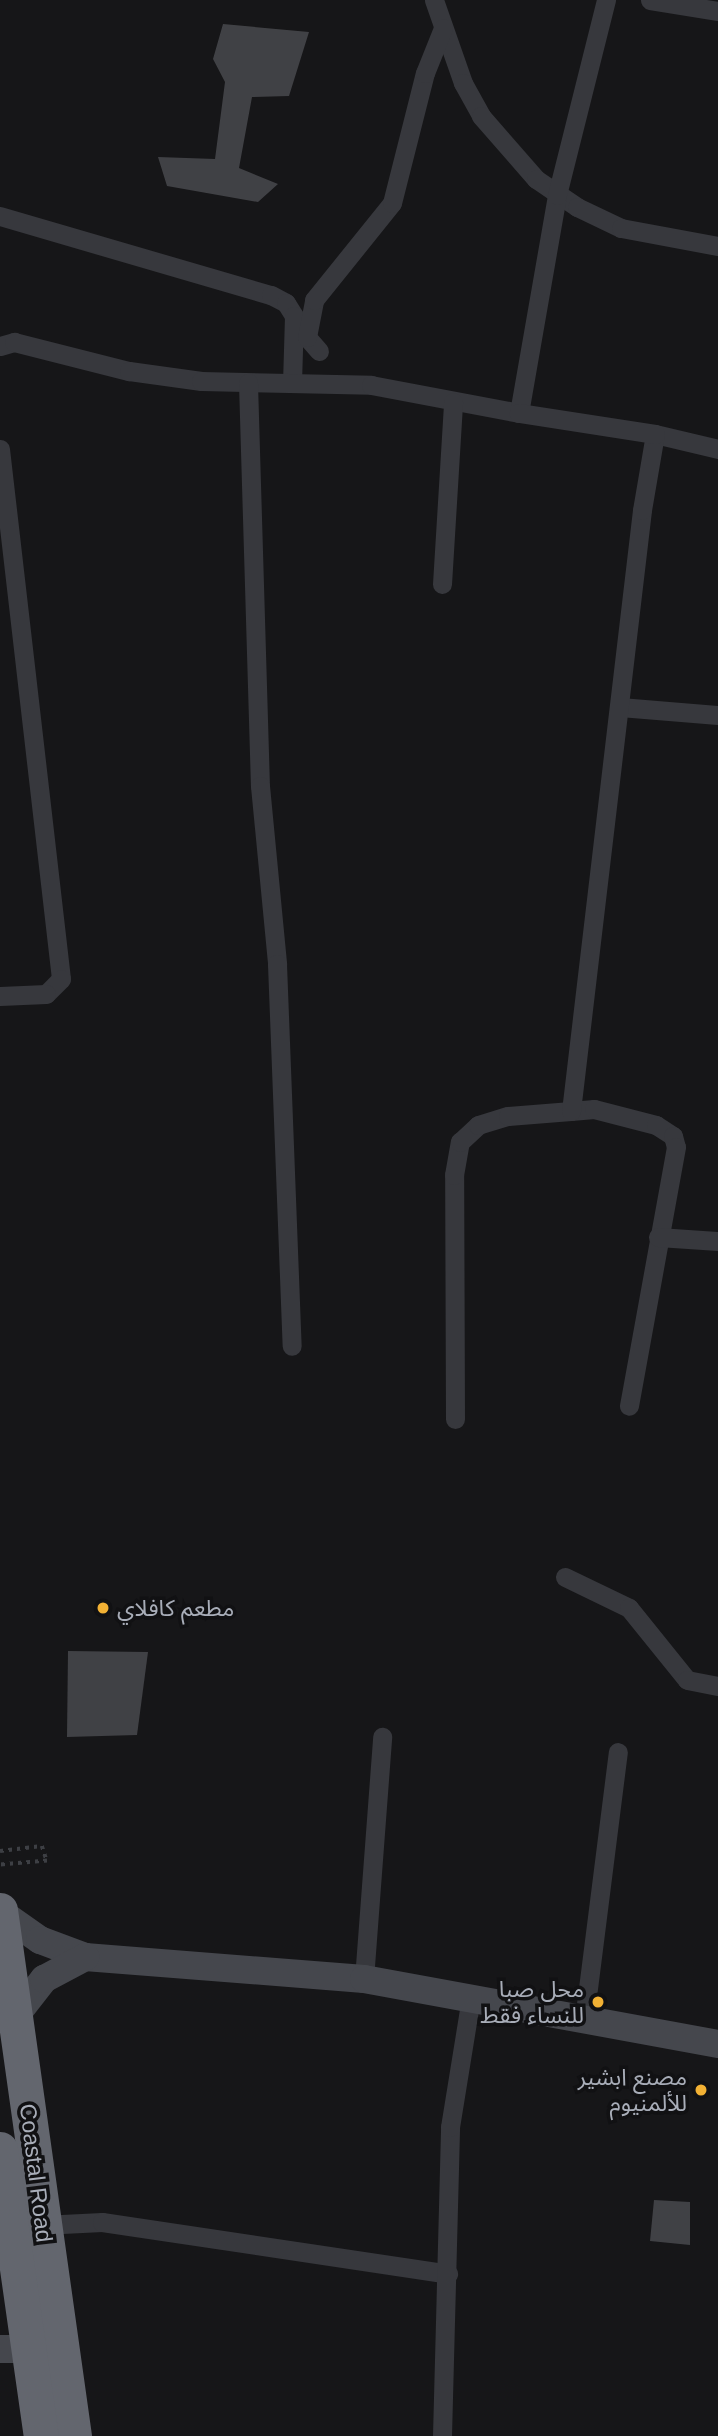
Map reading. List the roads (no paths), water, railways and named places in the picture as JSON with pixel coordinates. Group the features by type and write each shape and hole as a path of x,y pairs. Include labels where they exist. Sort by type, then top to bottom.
{"highway":[{"name":"Coastal Road","path":"0,1911 42,2225 50,2389 41,2436"},
{"name":"Coastal Road","path":"0,2149 7,2346 50,2389 74,2436"}],"street":[{"path":"434,0 443,28 481,116 515,160 557,195 621,228 718,246"},
{"path":"519,413 557,195 606,0"},
{"path":"650,0 718,11"},
{"path":"319,351 307,337 314,300 393,203 425,73 443,28"},
{"path":"0,216 253,287 279,299 294,316 292,382"},
{"path":"0,346 14,342 129,371 248,383 371,384 453,402 655,434 718,449"},
{"path":"248,383 260,786 277,964 292,1346"},
{"path":"442,584 453,402"},
{"path":"571,1111 655,434"},
{"path":"0,449 61,979 46,994 0,996"},
{"path":"620,707 718,715"},
{"path":"455,1419 454,1175 460,1142 478,1125 508,1116 593,1109 656,1125 673,1136 676,1147 629,1406"},
{"path":"659,1237 718,1241"},
{"path":"565,1577 629,1608 687,1680 718,1686"},
{"path":"364,1979 382,1737"},
{"path":"584,2020 618,1752"},
{"path":"0,1911 40,1940 85,1957 364,1979 718,2044"},
{"path":"16,2015 44,1979 85,1957"},
{"path":"442,2436 450,2127 471,1997"},
{"path":"42,2225 102,2222 448,2274"}],"place":[{"name":"مطعم كافلاي","path":"103,1608"},
{"name":"محل صبا للنساء فقط","path":"598,2002"},
{"name":"مصنع ابشير للألمنيوم","path":"701,2090"}]}
